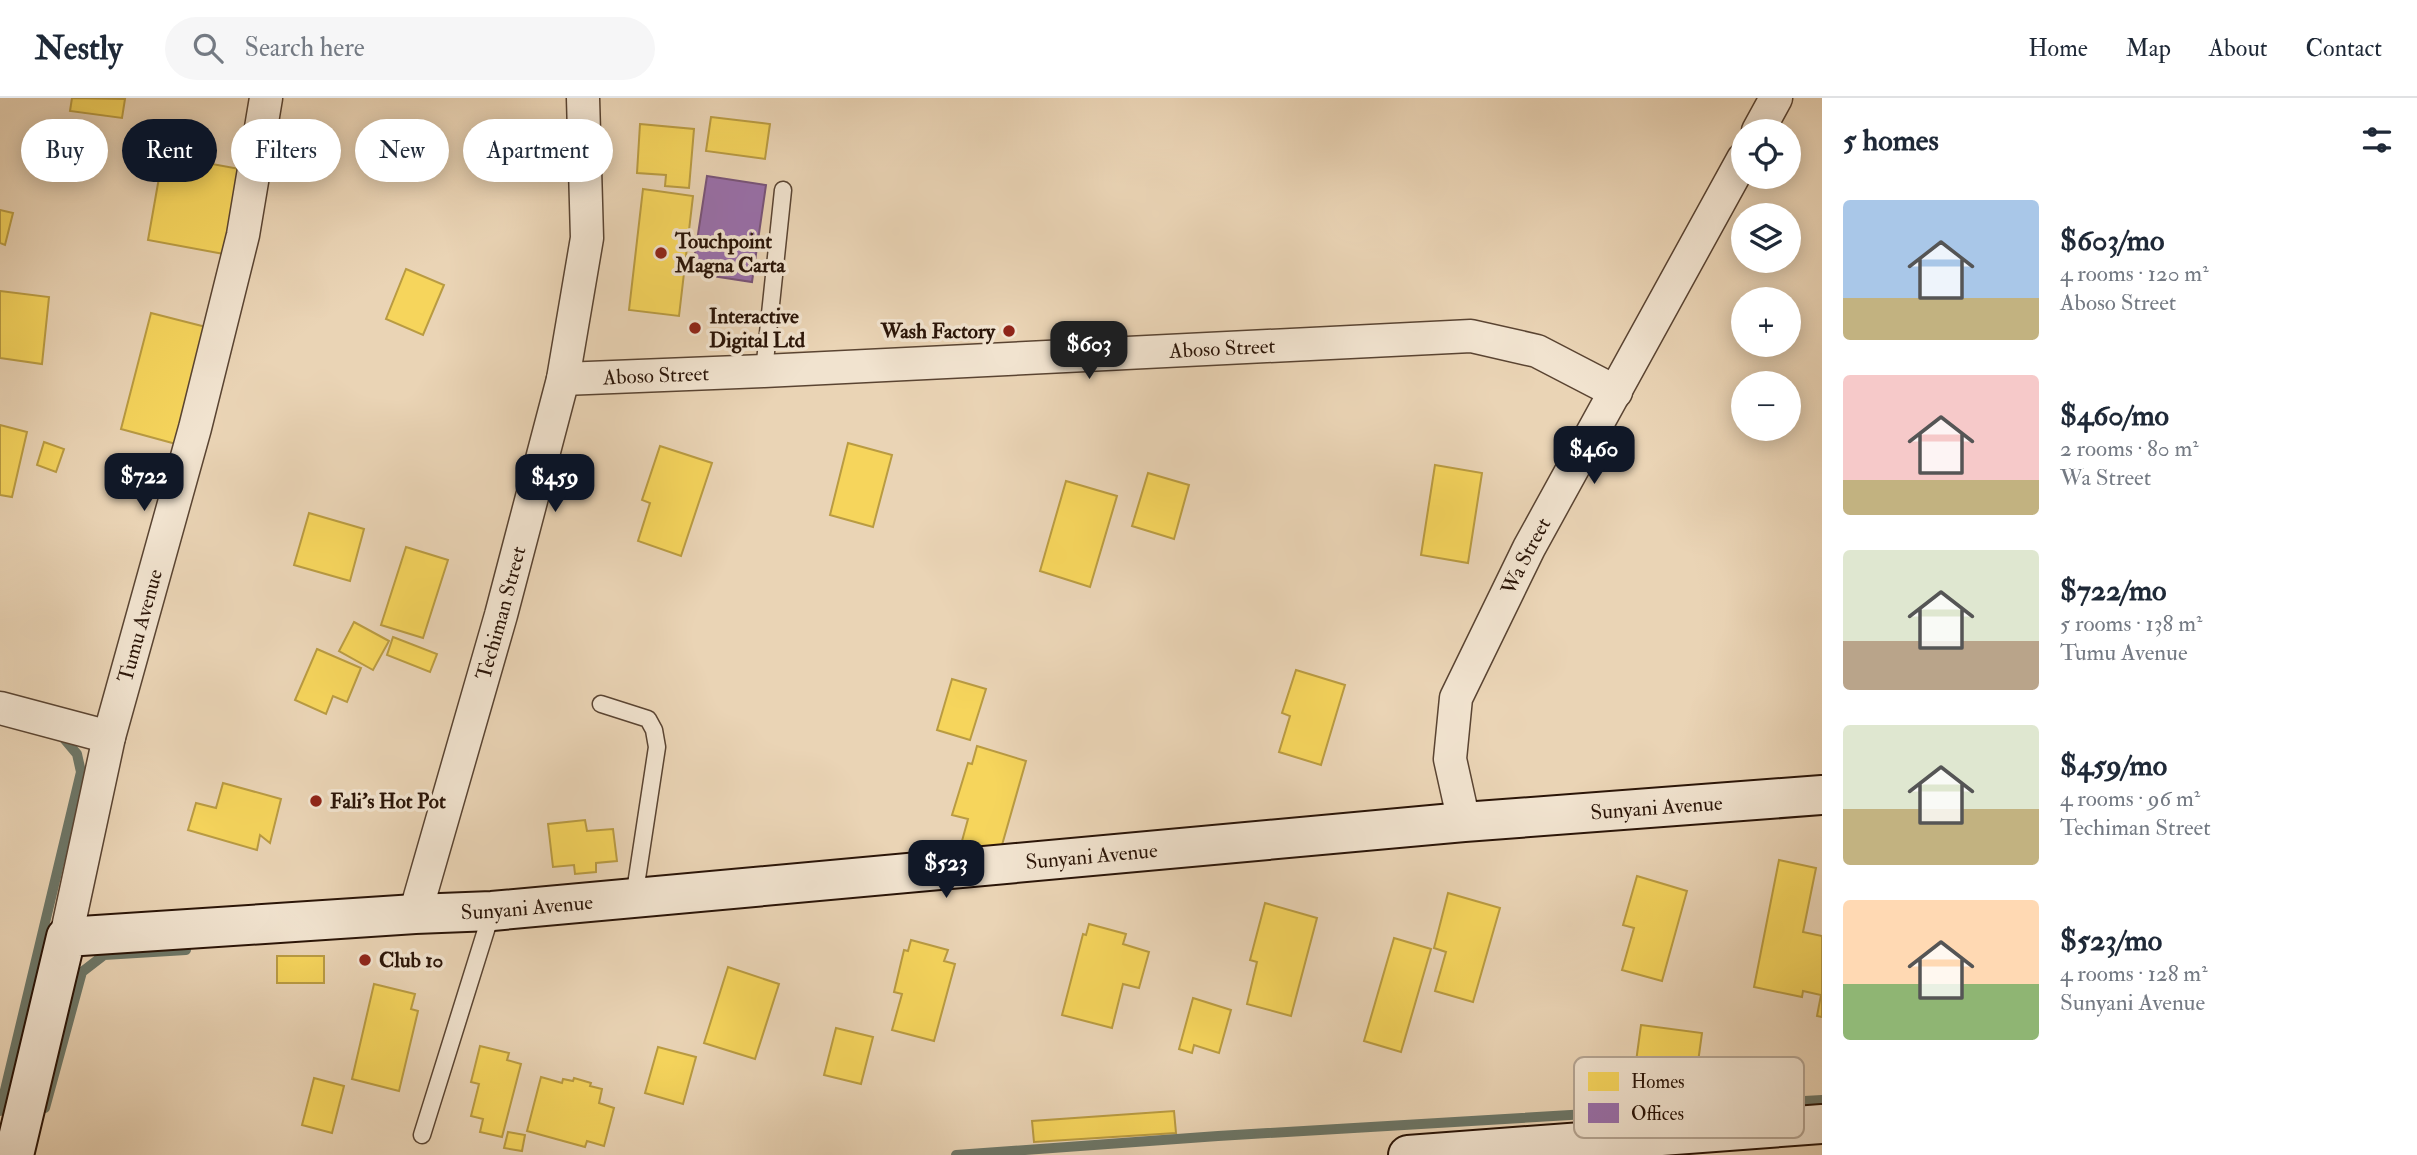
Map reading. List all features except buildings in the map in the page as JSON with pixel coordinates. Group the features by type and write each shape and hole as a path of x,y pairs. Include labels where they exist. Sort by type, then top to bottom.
{"street":[{"name":"Tumu Avenue","path":"13,1155 66,937 109,737 195,429 239,248 266,98"},
{"name":"Techiman Street","path":"415,914 501,615 563,379 587,238 583,98"},
{"path":"1765,119 1776,98"},
{"name":"Wa Street","path":"1464,822 1450,759 1456,698 1529,548 1731,181"},
{"name":"Aboso Street","path":"563,379 1471,335 1537,351 1616,393"},
{"path":"0,708 109,737"},
{"name":"Sunyani Avenue","path":"66,937 492,911 1464,822 1822,794"},
{"path":"1804,1125 1822,1124"},
{"path":"1408,1155 1635,1138"}],"lane":[{"path":"764,371 783,190"},
{"path":"601,704 648,719 654,730 657,747 634,898"},
{"path":"422,1135 492,911"}],"waterway":[{"path":"0,1111 81,772 77,754 61,735 57,734"},
{"path":"45,1108 82,972 104,955 186,950"},
{"path":"1804,1101 1822,1100"},
{"path":"956,1155 1574,1115"}],"place":[{"name":"Touchpoint Magna Carta","path":"661,253"},
{"name":"Interactive Digital Ltd","path":"695,328"},
{"name":"Wash Factory","path":"1009,331"},
{"name":"Fali's Hot Pot","path":"316,801"},
{"name":"Club 10","path":"365,960"}]}
